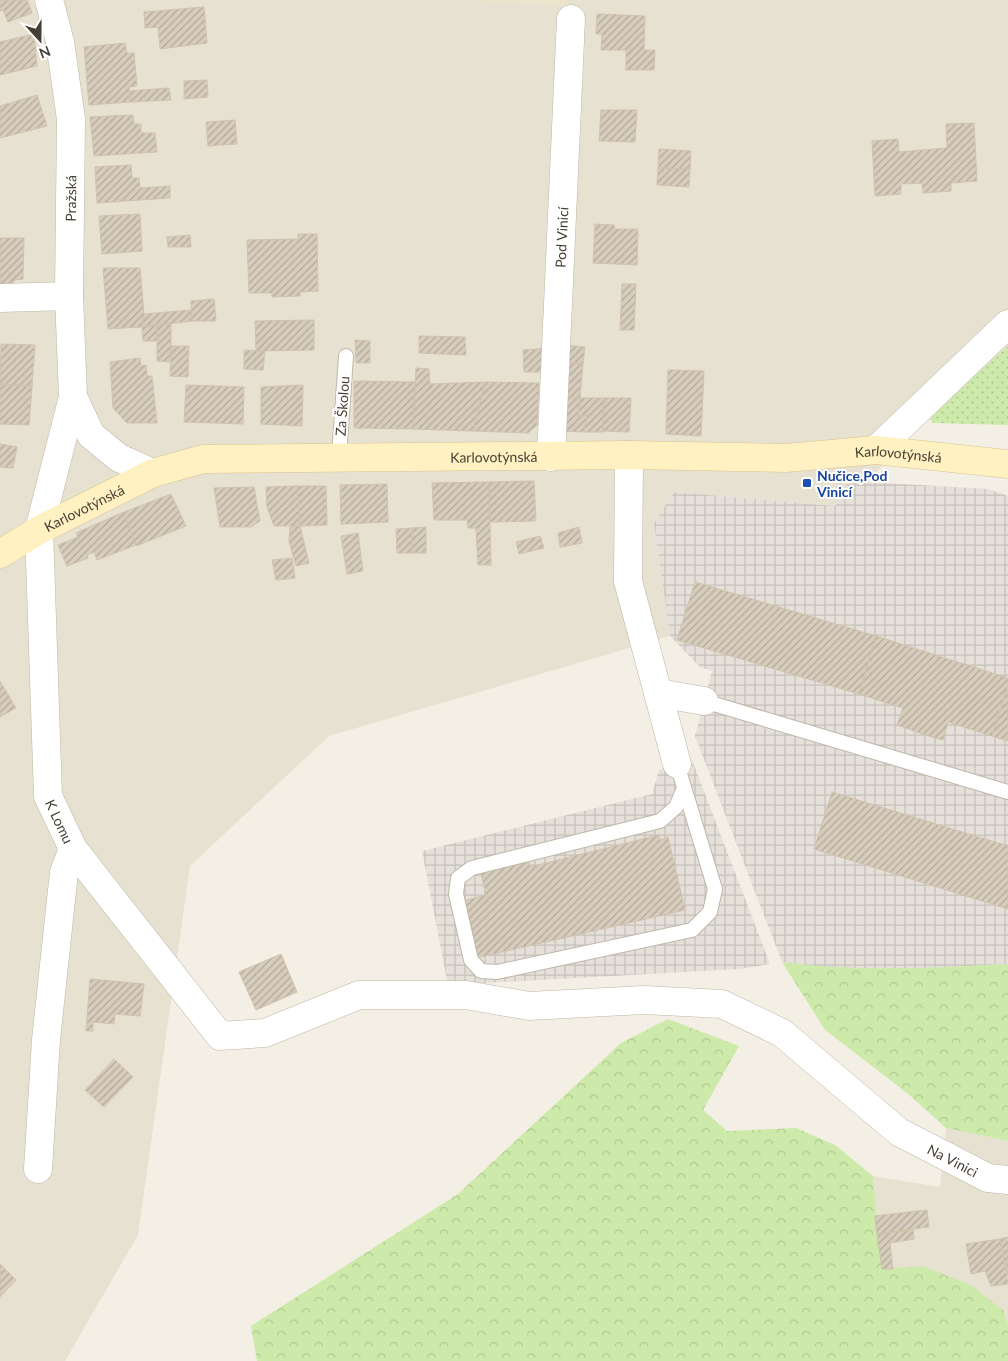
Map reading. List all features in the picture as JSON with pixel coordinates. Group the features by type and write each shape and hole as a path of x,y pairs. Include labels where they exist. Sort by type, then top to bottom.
{"main road":[{"name":"Karlovotýnská","path":"0,554 39,530 153,473 204,458 629,455 786,458 876,450 1008,464"}],"street":[{"name":"Pražská","path":"39,530 73,397 69,296 71,119 60,42 49,0"},
{"name":"Pod Vinicí","path":"551,457 571,19"},
{"path":"0,298 69,296"},
{"path":"876,450 1008,324"},
{"name":"Pražská","path":"73,397 91,435 119,458 153,473"},
{"path":"629,455 628,581 680,776"},
{"name":"K Lomu","path":"38,1169 46,1040 64,872 72,848 48,796 39,530"},
{"path":"658,693 704,701"},
{"name":"Na Vinici","path":"72,848 220,1036 265,1033 359,995 466,995 528,1006 644,1000 722,1004 782,1033 899,1132 988,1178 1008,1180"}],"lane":[{"name":"Za Školou","path":"339,456 346,356"},
{"path":"704,701 1008,792"},
{"path":"680,776 715,889 710,912 692,930 497,972 481,971 471,960 456,894 458,878 472,868 660,820 676,807 680,776"}],"shaded area":[{"path":"0,0 1008,0 1008,346 929,416 867,482 849,481 835,506 674,492 654,523 670,636 329,736 190,866 138,1235 65,1361 0,1361"},
{"path":"463,0 565,0 565,6"},
{"path":"849,481 989,489 1008,496 1008,964 918,969 826,968 782,962 695,736 712,671 700,667 670,636 654,523 674,492 835,506"},
{"path":"692,760 770,964 740,969 448,985 422,851 652,794 659,770"},
{"path":"946,1128 1008,1141 1008,1327 1004,1311 893,1269 882,1269 873,1176 940,1187"}],"green space":[{"path":"1008,346 1008,425 933,423 929,416"},
{"path":"782,962 866,968 923,968 1008,964 1008,1141 946,1128 907,1093 825,1030"},
{"path":"668,1019 739,1046 703,1110 727,1131 796,1128 835,1145 873,1176 882,1269 922,1266 971,1285 1004,1311 1008,1327 1008,1361 257,1361 251,1326 458,1194 621,1043"}],"building":[{"path":"0,0 27,0 32,13 8,22 3,10 0,11"},
{"path":"204,7 207,43 160,49 158,27 145,28 144,12"},
{"path":"597,14 645,16 644,50 655,50 654,70 626,70 626,50 601,50 602,34 596,34"},
{"path":"34,34 37,66 0,75 0,42"},
{"path":"125,43 127,53 134,53 137,86 129,87 130,102 89,105 84,47"},
{"path":"207,80 208,97 184,99 184,81"},
{"path":"169,88 171,100 130,102 129,91"},
{"path":"37,95 47,126 0,138 0,106"},
{"path":"601,110 637,110 635,142 599,141"},
{"path":"133,115 134,124 141,124 141,133 155,133 157,152 94,156 90,117"},
{"path":"235,120 237,144 208,146 206,122"},
{"path":"974,123 977,181 951,183 951,191 923,193 922,183 901,184 901,194 875,196 872,141 898,139 899,152 947,148 946,124"},
{"path":"659,149 691,151 690,169 658,168"},
{"path":"131,165 132,178 139,178 140,188 170,186 170,198 97,203 95,167"},
{"path":"658,168 690,169 689,187 657,185"},
{"path":"140,214 142,251 102,254 99,216"},
{"path":"595,224 614,225 615,229 638,229 637,265 593,263"},
{"path":"298,234 317,234 318,291 300,292 300,296 272,297 272,293 249,293 247,240 298,239"},
{"path":"190,235 191,247 168,247 167,237"},
{"path":"0,238 24,238 23,279 14,280 13,285 0,285"},
{"path":"103,268 140,268 144,314 142,327 108,329"},
{"path":"622,284 636,284 634,330 620,330"},
{"path":"214,299 216,321 192,321 191,301"},
{"path":"192,310 192,321 142,327 144,314"},
{"path":"314,320 314,350 256,351 255,321"},
{"path":"171,323 171,362 157,361 157,324"},
{"path":"157,324 158,341 143,341 142,327"},
{"path":"419,336 465,337 466,355 419,353"},
{"path":"355,340 370,341 370,363 356,363"},
{"path":"1,344 35,345 32,386 0,384"},
{"path":"566,345 585,347 583,364 564,362"},
{"path":"171,346 189,346 188,377 170,376"},
{"path":"551,348 550,372 524,372 523,350"},
{"path":"244,350 265,351 263,370 244,369"},
{"path":"140,358 141,366 146,365 147,376 152,376 157,423 127,423 113,408 110,362"},
{"path":"564,362 583,364 580,398 561,397"},
{"path":"416,368 429,369 430,384 485,382 473,431 413,429"},
{"path":"668,370 704,371 701,436 666,434"},
{"path":"354,381 415,382 413,429 354,428"},
{"path":"485,382 539,383 537,425 528,433 473,431"},
{"path":"0,384 32,386 29,425 0,424"},
{"path":"186,385 244,387 243,424 184,422"},
{"path":"303,385 302,426 261,424 261,387"},
{"path":"561,397 580,398 578,416 587,415 584,432 559,431"},
{"path":"580,398 604,398 603,432 584,432 587,415 578,416"},
{"path":"604,398 631,398 629,432 603,431"},
{"path":"0,444 17,447 13,468 0,467"},
{"path":"534,481 536,521 490,522 489,482"},
{"path":"489,482 491,565 478,565 476,528 468,528 467,520 434,520 432,483"},
{"path":"387,484 388,522 341,524 340,485"},
{"path":"297,486 326,486 327,525 300,526"},
{"path":"297,486 300,526 274,526 267,507 266,487"},
{"path":"254,487 260,521 251,527 220,527 214,488"},
{"path":"171,494 186,526 136,546 124,512"},
{"path":"124,512 136,545 97,560 94,552 87,555 88,558 67,566 58,545 78,537 76,533"},
{"path":"300,526 309,563 296,566 289,541 290,527"},
{"path":"426,527 426,553 412,553 412,528"},
{"path":"579,527 582,543 560,547 558,533"},
{"path":"412,528 412,553 397,553 396,529"},
{"path":"358,533 363,571 347,574 341,536"},
{"path":"540,536 544,548 519,554 516,542"},
{"path":"292,558 295,578 276,580 272,560"},
{"path":"695,582 876,636 859,694 677,640"},
{"path":"876,636 1008,678 1008,685 992,736 948,722 943,740 932,737 897,725 903,708 859,694"},
{"path":"0,681 16,708 0,717"},
{"path":"1008,685 1008,741 992,736"},
{"path":"832,792 1008,846 1008,909 814,849"},
{"path":"659,835 660,840 668,837 685,910 476,958 463,901 486,895 481,873 528,861 530,867"},
{"path":"281,954 297,992 256,1010 239,972"},
{"path":"90,979 144,984 140,1016 115,1014 114,1024 93,1022 93,1031 86,1031"},
{"path":"114,1059 133,1077 104,1107 85,1090"},
{"path":"927,1210 929,1227 877,1234 875,1216"},
{"path":"913,1230 914,1239 890,1243 893,1269 882,1269 877,1234"},
{"path":"1008,1237 1008,1276 1000,1239"},
{"path":"1000,1239 1008,1284 991,1286 985,1271 971,1274 966,1244"},
{"path":"0,1264 16,1280 0,1297"}],"place":[{"name":"Nučice,Pod Vinicí","path":"807,483"}]}
